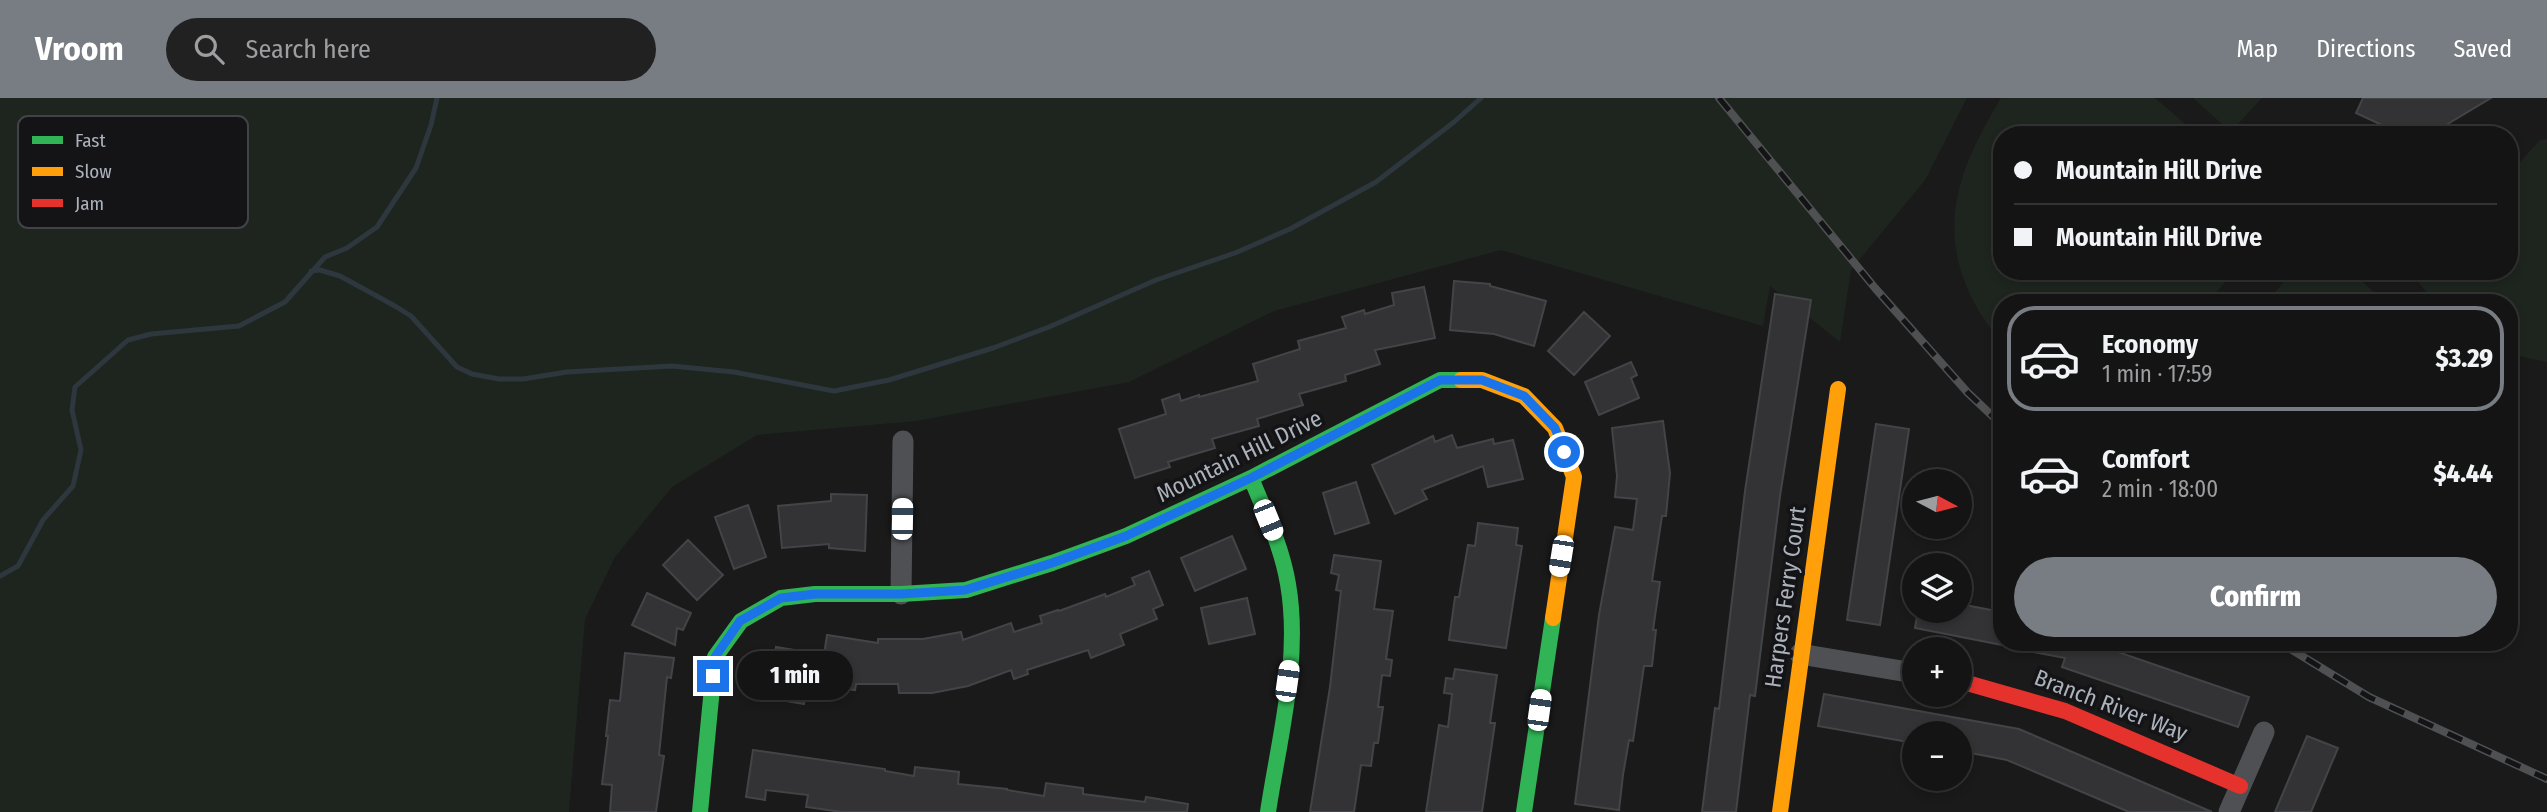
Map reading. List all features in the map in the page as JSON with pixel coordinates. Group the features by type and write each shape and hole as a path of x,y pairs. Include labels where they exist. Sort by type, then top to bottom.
{"street":[{"name":"Mountain Hill Drive","path":"700,812 715,657 740,621 781,598 815,594 901,594 965,590 1052,563 1126,536 1251,478 1440,380 1482,380 1524,396 1555,428 1574,477 1524,812"},
{"name":"Harpers Ferry Court","path":"1780,812 1838,389"},
{"path":"901,594 903,441"},
{"path":"1251,478 1277,542 1290,598 1290,655 1268,812"},
{"path":"1800,654 1902,671"},
{"name":"Branch River Way","path":"1972,684 2065,711 2240,786"},
{"path":"2229,812 2264,732"}],"shaded area":[{"path":"0,98 1967,98 1925,180 1851,270 1840,342 1770,286 1763,326 1501,250 1274,311 1129,382 916,421 757,435 672,487 615,557 585,619 569,812 0,812"},
{"path":"2001,98 2155,98 2188,126 1993,126 1993,280 2227,280 2215,294 1993,294 1993,331 1978,309 1963,276 1956,249 1954,223 1964,173 1986,123"},
{"path":"2193,98 2262,98 2237,125 2223,125"},
{"path":"2547,139 2547,362 2518,356 2518,294 2428,294 2417,280 2518,280 2518,164 2540,140"},
{"path":"2285,280 2361,280 2376,294 2274,294"}],"building":[{"path":"2363,98 2491,98 2444,126 2384,126 2356,113"},
{"path":"1454,281 1490,284 1546,301 1534,346 1494,334 1450,330"},
{"path":"1424,287 1435,338 1375,350 1380,364 1345,375 1346,381 1299,394 1303,405 1257,419 1259,426 1212,439 1215,448 1168,462 1170,467 1135,478 1119,429 1166,414 1162,400 1179,394 1181,401 1258,381 1253,364 1300,349 1298,341 1346,328 1342,317 1364,310 1365,314 1394,305 1392,293"},
{"path":"1775,294 1811,300 1780,496 1755,696 1750,695 1736,812 1702,812 1715,708 1719,709 1745,491"},
{"path":"1584,312 1610,336 1574,375 1548,351"},
{"path":"1631,362 1637,375 1631,378 1639,398 1599,415 1585,382"},
{"path":"1663,421 1670,473 1666,516 1662,516 1652,581 1660,582 1653,630 1656,630 1652,666 1644,666 1633,741 1629,740 1619,810 1575,804 1599,615 1615,527 1633,530 1637,499 1615,497 1617,476 1612,428"},
{"path":"1876,424 1909,429 1880,625 1847,620"},
{"path":"1452,435 1457,448 1493,439 1494,444 1513,440 1523,479 1488,487 1483,466 1422,490 1427,499 1395,514 1372,465 1433,436 1435,442"},
{"path":"1356,482 1369,523 1335,534 1323,493"},
{"path":"831,494 867,495 865,551 829,548 829,544 782,548 778,506 831,501"},
{"path":"748,505 766,557 734,569 715,517"},
{"path":"1478,523 1518,528 1516,545 1522,546 1506,648 1449,640 1455,597 1459,597 1468,545 1475,546"},
{"path":"1232,536 1246,569 1195,591 1181,558"},
{"path":"688,540 723,575 697,600 663,565"},
{"path":"1334,555 1381,561 1374,609 1393,611 1386,659 1392,660 1390,676 1382,675 1378,707 1383,707 1378,743 1374,743 1371,766 1361,765 1354,812 1310,812 1330,687 1341,591 1336,590 1339,575 1331,573"},
{"path":"1149,571 1163,605 1153,609 1157,619 1120,634 1124,645 1091,658 1088,650 1027,670 1028,674 1014,679 1011,670 968,686 932,693 899,693 898,684 856,684 855,690 807,683 804,704 768,698 776,647 824,655 827,635 878,643 878,639 923,639 961,632 963,640 1011,623 1014,632 1042,623 1040,616 1105,594 1106,597 1135,585 1132,578"},
{"path":"647,593 691,613 683,630 677,628 675,645 632,625"},
{"path":"1247,598 1255,634 1209,644 1201,608"},
{"path":"1972,606 1993,610 1993,643 1915,628 1916,623 1972,623"},
{"path":"2028,651 2115,651 2249,697 2238,727 2062,667 2065,658"},
{"path":"625,653 674,658 671,678 667,677 659,755 664,756 656,812 610,812 612,785 602,784 610,700 620,701"},
{"path":"1455,669 1497,675 1490,723 1495,723 1482,812 1426,812 1439,725 1448,727 1452,694 1444,693 1446,678 1453,679"},
{"path":"1824,694 2019,729 2212,812 2129,812 2007,760 1972,753 1972,721 1902,721 1902,741 1818,726"},
{"path":"2307,736 2338,748 2311,812 2275,812"},
{"path":"753,750 885,769 914,776 915,767 959,772 958,784 1044,796 1046,783 1083,788 1083,794 1145,802 1146,797 1188,804 1187,812 842,812 806,807 808,795 766,790 765,800 746,797"}],"waterway":[{"path":"0,576 18,566 43,520 73,486 81,450 72,410 75,387 128,340 151,334 239,326 285,302 325,257 347,248 377,227 416,168 437,98"},
{"path":"311,271 320,270 340,276 411,316 457,367 472,374 499,379 523,379 567,372 672,366 734,372 834,391 889,380 993,348 1049,327 1156,280 1235,253 1290,229 1376,182 1481,98"}],"railway":[{"path":"1719,98 1875,288 1968,393 1993,417"},
{"path":"2294,651 2369,697 2547,779"}],"traffic: fast":[{"path":"700,812 715,657 741,621 781,598 815,594 901,594 966,590 1052,563 1126,536 1251,478 1440,380 1461,380"},
{"path":"1251,478 1282,557 1291,612 1292,641 1287,698 1268,812"},
{"path":"1524,812 1553,618"}],"traffic: slow":[{"path":"1461,380 1482,380 1524,396 1555,428 1574,477 1553,618"},
{"path":"1780,812 1838,389"}],"traffic: jam":[{"path":"1972,684 2065,711 2240,786"}],"route":[{"path":"713,676 715,657 740,621 781,598 815,594 868,595 965,590 1052,563 1126,536 1251,478 1440,380 1482,380 1524,396 1555,428 1564,452"}]}
